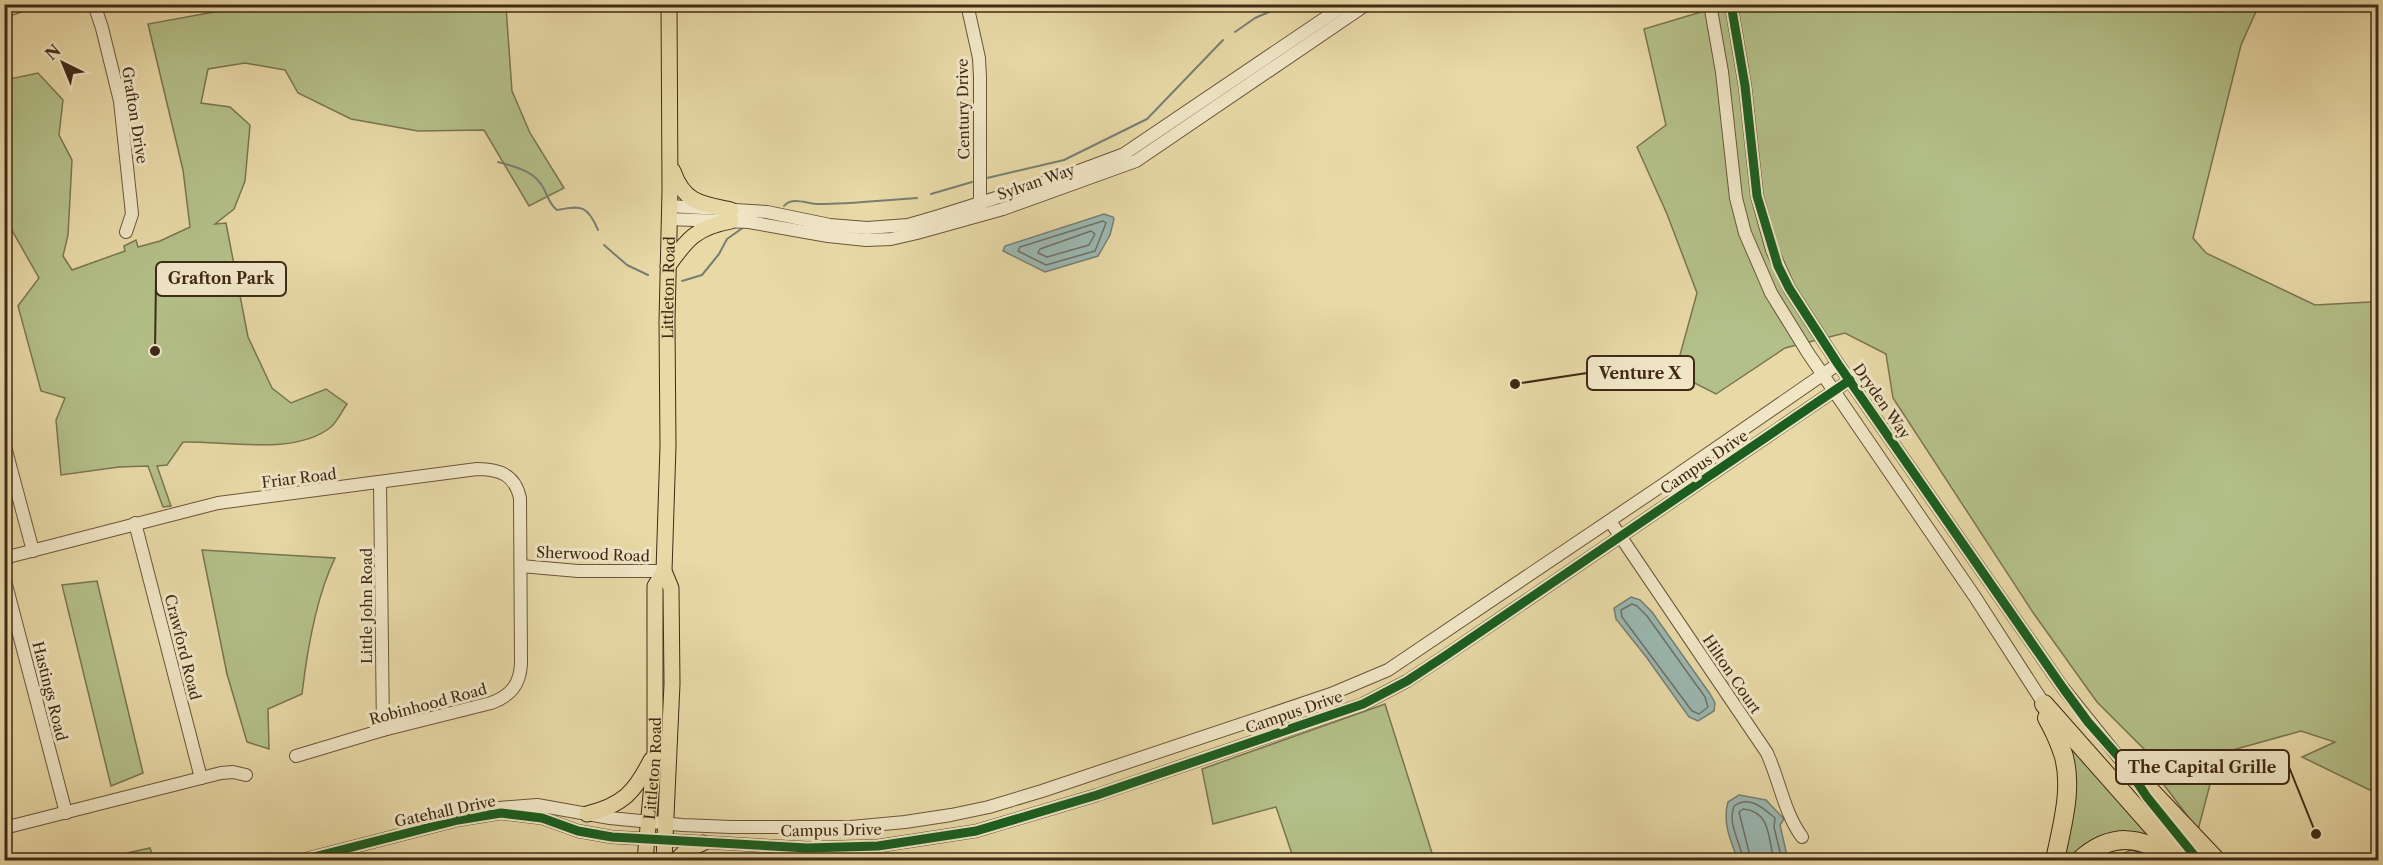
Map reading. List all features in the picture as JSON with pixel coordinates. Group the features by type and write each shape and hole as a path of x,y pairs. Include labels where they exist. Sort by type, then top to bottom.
{"highway":[{"path":"2044,704 2046,717 2062,748 2067,777 2055,861"},
{"path":"2044,704 2182,861"},
{"path":"2125,764 2216,861"},
{"path":"2080,861 2100,846 2129,840 2158,848 2172,861"}],"main road":[{"name":"Littleton Road","path":"664,861 672,684 671,588 664,571 668,446 669,4"},
{"path":"670,162 680,187 688,197 700,204 731,215"},
{"path":"668,266 697,232 731,215"},
{"name":"Littleton Road","path":"645,861 655,752 655,586 664,571"},
{"path":"587,814 612,807 628,795 640,780 655,752"},
{"path":"676,861 687,850 703,843"}],"street":[{"path":"4,10 25,4"},
{"name":"Grafton Drive","path":"94,4 119,94 132,214 126,232"},
{"name":"Century Drive","path":"967,4 980,77 980,209"},
{"name":"Sylvan Way","path":"669,213 731,215 828,236 866,240 908,235 1124,153 1346,4"},
{"name":"Sylvan Way","path":"980,209 1065,188 1136,161 1367,4"},
{"path":"1710,4 1722,72 1731,171 1745,233 1771,293 1823,375 1975,597 2044,704"},
{"name":"Dryden Way","path":"1731,4 1745,86 1753,174 1772,250 1789,288 1838,364 2063,688 2088,722 2125,764 2146,797 2198,861"},
{"name":"Campus Drive","path":"667,823 731,827 862,826 951,815 989,807 1042,791 1362,682 1388,670 1431,642 1838,364"},
{"name":"Campus Drive","path":"665,840 807,848 879,846 976,831 1097,795 1311,722 1379,696 1445,656 1850,380"},
{"path":"4,443 33,551"},
{"name":"Friar Road","path":"4,558 218,503 477,469 494,470 505,474 517,487 520,498 521,567"},
{"name":"Little John Road","path":"380,483 383,730"},
{"name":"Hilton Court","path":"1610,521 1767,753 1777,776 1790,820 1802,837"},
{"name":"Crawford Road","path":"135,523 201,778"},
{"name":"Sherwood Road","path":"521,567 578,571 664,571"},
{"name":"Robinhood Road","path":"296,756 383,730 491,704 512,692 521,670 521,567"},
{"name":"Hastings Road","path":"4,577 66,813"},
{"path":"4,828 201,778 233,772 246,775"},
{"name":"Gatehall Drive","path":"302,861 499,808 526,804 667,823"},
{"name":"Gatehall Drive","path":"470,817 501,813 523,814 595,835 665,840"}],"green space":[{"path":"252,5 506,7 512,91 530,133 564,188 529,206 484,130 418,131 351,119 298,93 285,70 245,63 208,69 201,103 230,107 250,125 245,181 234,209 215,224 226,223 248,337 272,388 291,403 326,389 347,404 331,427 316,436 299,441 260,445 183,442 167,465 157,466 171,506 163,507 148,466 119,467 61,475 56,420 65,398 41,391 18,306 39,278 5,218 5,80 38,73 63,100 59,135 72,160 68,235 63,256 72,270 125,251 124,246 136,240 138,247 160,241 190,227 183,170 148,24"},
{"path":"1708,5 2259,5 2241,45 2193,238 2206,253 2315,305 2370,302 2378,294 2378,794 2302,757 2335,742 2301,731 2218,754 2198,830 2158,777 2164,769 2097,702 2034,614 1893,398 1886,354 1845,333 1785,348 1716,394 1675,373 1697,293 1667,214 1637,147 1666,125 1644,29 1701,12"},
{"path":"202,550 335,558 318,607 302,694 268,709 269,749 247,742 227,674"},
{"path":"97,581 143,773 111,786 62,585"},
{"path":"1385,704 1432,853 1431,860 1294,860 1276,807 1213,824 1202,769"},
{"path":"2070,746 2155,840 2074,860 2059,860"},
{"path":"150,848 154,860 99,860 105,858"},
{"path":"2131,850 2156,857 2159,860 2109,860"}],"water":[{"path":"1104,214 1114,219 1110,235 1098,256 1045,272 1003,251 1005,246"},
{"path":"1631,597 1640,600 1652,612 1710,694 1715,703 1714,711 1698,721 1689,717 1616,619 1614,608"},
{"path":"1739,795 1766,800 1784,819 1780,825 1788,860 1738,860 1728,832 1726,809 1728,802"}],"waterway":[{"path":"1235,32 1255,18 1287,4"},
{"path":"987,178 1064,160 1147,119 1223,40"},
{"path":"498,162 536,178 557,210 583,209 591,216 598,230"},
{"path":"931,194 972,182"},
{"path":"784,206 791,201 831,204 917,198"},
{"path":"682,281 702,275 719,254 727,239 744,227"},
{"path":"604,245 627,265 648,275"}],"cycle path":[{"path":"1731,4 1745,86 1757,196 1778,266 1789,288 1838,364 2063,688 2088,722 2125,764 2147,797 2198,860"},
{"path":"302,860 458,820 501,813 542,818 578,831 612,837 807,848 878,846 976,831 1097,795 1363,704 1407,681 1850,380"}],"place":[{"name":"Grafton Park","path":"155,351"},
{"name":"Venture X","path":"1515,384"},
{"name":"The Capital Grille","path":"2316,834"}]}
